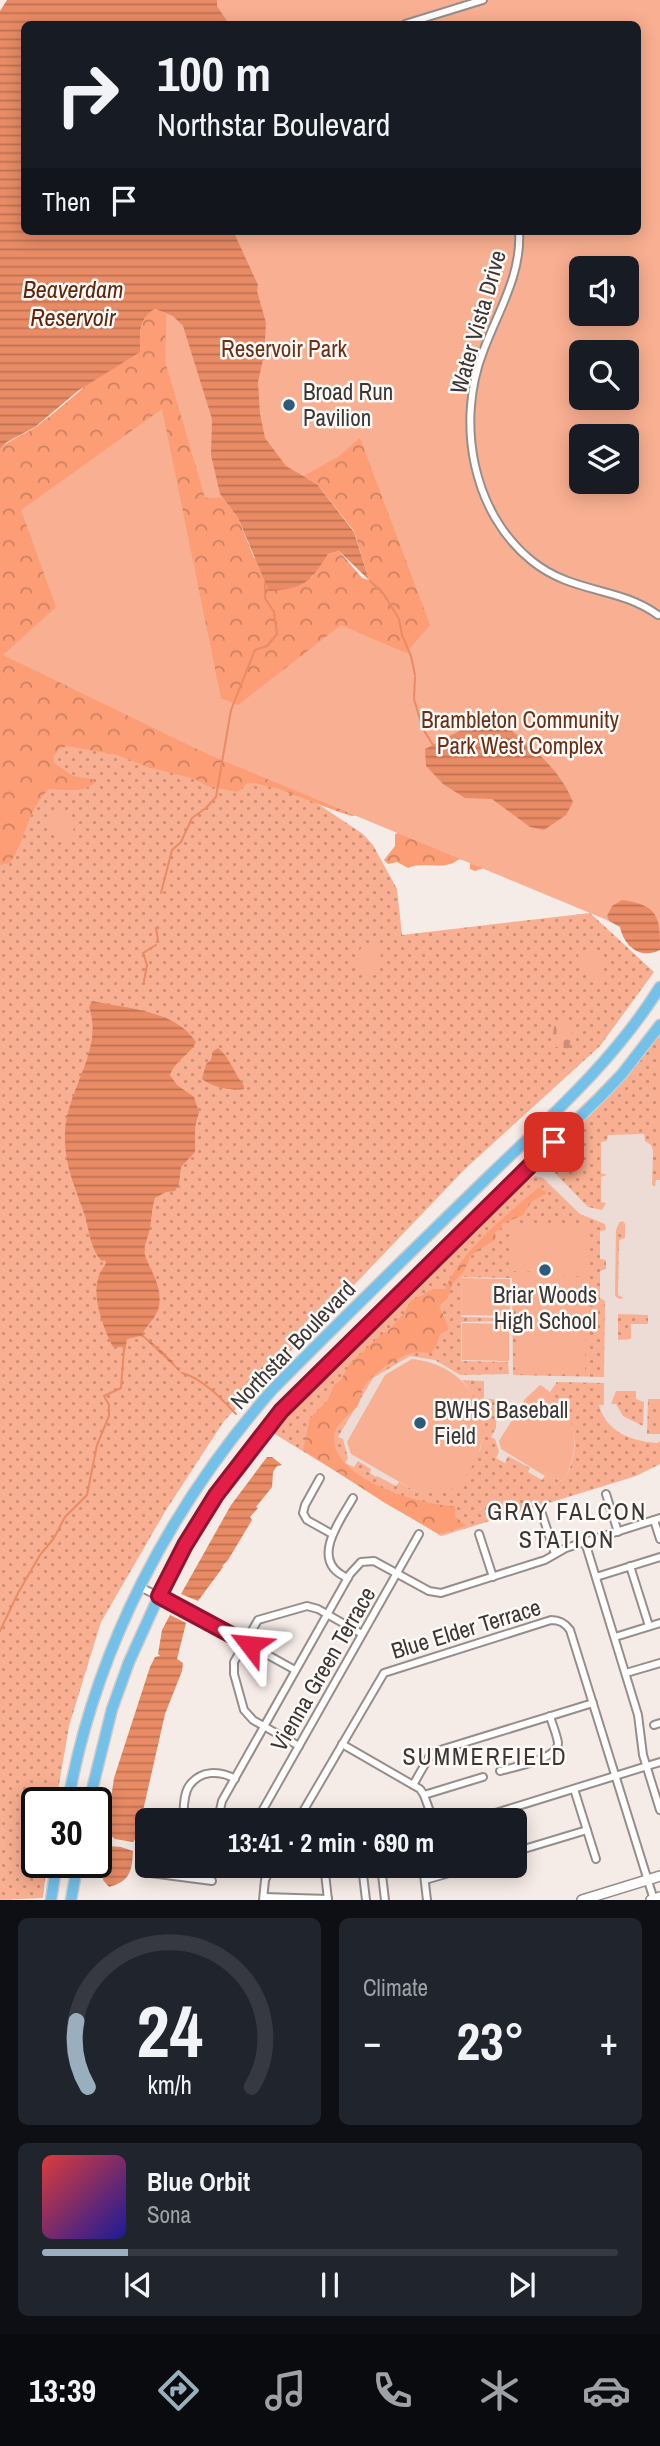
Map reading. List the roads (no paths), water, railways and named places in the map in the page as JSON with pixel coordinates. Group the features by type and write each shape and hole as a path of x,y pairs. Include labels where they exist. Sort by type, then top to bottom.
{"main road":[{"name":"Northstar Boulevard","path":"71,1787 83,1734 99,1682 140,1587 191,1496 249,1416 316,1346 559,1110 609,1057 636,1024 660,987"},
{"name":"Northstar Boulevard","path":"93,1787 112,1709 130,1662 185,1545 216,1495 281,1411 599,1098 622,1074 660,1025"},
{"path":"582,1900 660,1876"},
{"path":"51,1900 54,1878"},
{"path":"71,1900 75,1878"}],"street":[{"path":"415,21 483,0"},
{"name":"Water Vista Drive","path":"519,235 514,272 482,354 472,389 472,446 483,491 492,513 510,541 542,569 571,584 633,600 658,615"},
{"path":"320,1478 304,1507 303,1515 332,1534"},
{"path":"606,1494 618,1532"},
{"path":"348,1578 335,1571 329,1552 332,1534 354,1498"},
{"path":"542,1514 555,1554"},
{"path":"221,1808 295,1670 356,1566 368,1560 377,1562 436,1593 545,1560 585,1542 657,1519 660,1539"},
{"name":"Vienna Green Terrace","path":"264,1808 419,1534"},
{"path":"479,1534 492,1577"},
{"path":"585,1542 638,1715 647,1766 660,1810"},
{"path":"596,1577 660,1557"},
{"path":"631,1566 649,1626"},
{"path":"140,1587 295,1670"},
{"path":"299,1746 245,1713 234,1674 234,1662 245,1642 260,1619 307,1606 362,1634"},
{"name":"Blue Elder Terrace","path":"305,1808 385,1672 551,1620 562,1622 570,1630 655,1899"},
{"path":"615,1637 660,1623"},
{"path":"626,1673 660,1663"},
{"path":"413,1785 433,1753 593,1703"},
{"path":"500,1771 549,1756 555,1751 558,1742 550,1716"},
{"path":"342,1744 413,1785 425,1795 429,1808"},
{"path":"513,1808 660,1762"},
{"path":"185,1808 187,1790 193,1782 215,1771 235,1779"},
{"path":"425,1795 483,1777"},
{"path":"574,1789 596,1859"},
{"path":"527,1849 587,1830"},
{"path":"198,1878 212,1881"},
{"path":"266,1878 264,1899 328,1899 326,1878"},
{"path":"363,1878 366,1900"},
{"path":"382,1878 385,1900"},
{"path":"427,1900 425,1880 432,1878"}],"water":[{"name":"Beaverdam Reservoir","path":"7,0 217,0 217,6 227,21 21,21 21,235 235,235 258,285 257,291 266,323 264,355 258,382 265,438 286,466 317,484 354,532 369,580 339,551 328,554 316,572 304,583 269,591 238,518 220,494 211,455 212,419 183,326 173,316 155,309 143,322 140,352 79,390 35,427 7,442 0,449 0,11"},
{"path":"496,718 550,766 573,802 566,815 544,830 530,827 492,799 465,798 443,784 426,766 425,749 467,727"},
{"path":"622,900 643,905 655,914 660,950 646,953 634,949 625,940 620,927 609,921 607,916 612,906"},
{"path":"92,1001 163,1017 187,1031 196,1042 170,1075 177,1085 194,1097 199,1112 195,1127 195,1152 181,1167 179,1184 175,1191 155,1198 144,1251 160,1299 156,1314 142,1334 168,1357 181,1373 140,1336 127,1339 125,1352 122,1347 113,1347 100,1314 97,1287 99,1275 106,1263 98,1257 93,1246 71,1176 65,1144 67,1116 92,1039 89,1007"},
{"path":"218,1048 229,1061 244,1089 222,1088 202,1079 206,1064 211,1060 213,1051"},
{"path":"267,1457 272,1457 282,1465 277,1466 273,1472 272,1487 256,1507 258,1508 250,1517 252,1520 228,1560 198,1601 181,1594 231,1505"},
{"path":"170,1615 186,1623 177,1659 183,1663 182,1671 165,1714 144,1808 135,1808 135,1840 133,1842 115,1839 112,1837 114,1778 150,1667 155,1657 160,1656 158,1654 162,1630"},
{"path":"112,1846 133,1851 132,1865 125,1879 109,1887 103,1880 112,1878"}],"waterway":[{"path":"370,581 383,593 399,619 415,675"},
{"path":"161,893 172,850 181,842 192,818 216,797 231,710 255,650 267,646 277,634 274,612 265,598 265,583"},
{"path":"415,677 414,699 423,729 433,745"},
{"path":"156,928 158,940"},
{"path":"144,981 147,965 143,953 156,945"},
{"path":"0,1631 40,1555 54,1538 65,1517 87,1495 97,1445 109,1416 109,1405 104,1396 121,1388 124,1349"},
{"path":"182,1373 204,1384 236,1414"}],"place":[{"name":"Broad Run Pavilion","path":"289,405"},
{"name":"Briar Woods High School","path":"545,1270"},
{"name":"BWHS Baseball Field","path":"420,1423"}],"district":[{"name":"GRAY FALCON STATION","path":"567,1526"},
{"name":"SUMMERFIELD","path":"485,1757"}],"park label":[{"name":"Reservoir Park","path":"284,349"},
{"name":"Brambleton Community Park West Complex","path":"520,733"}]}
